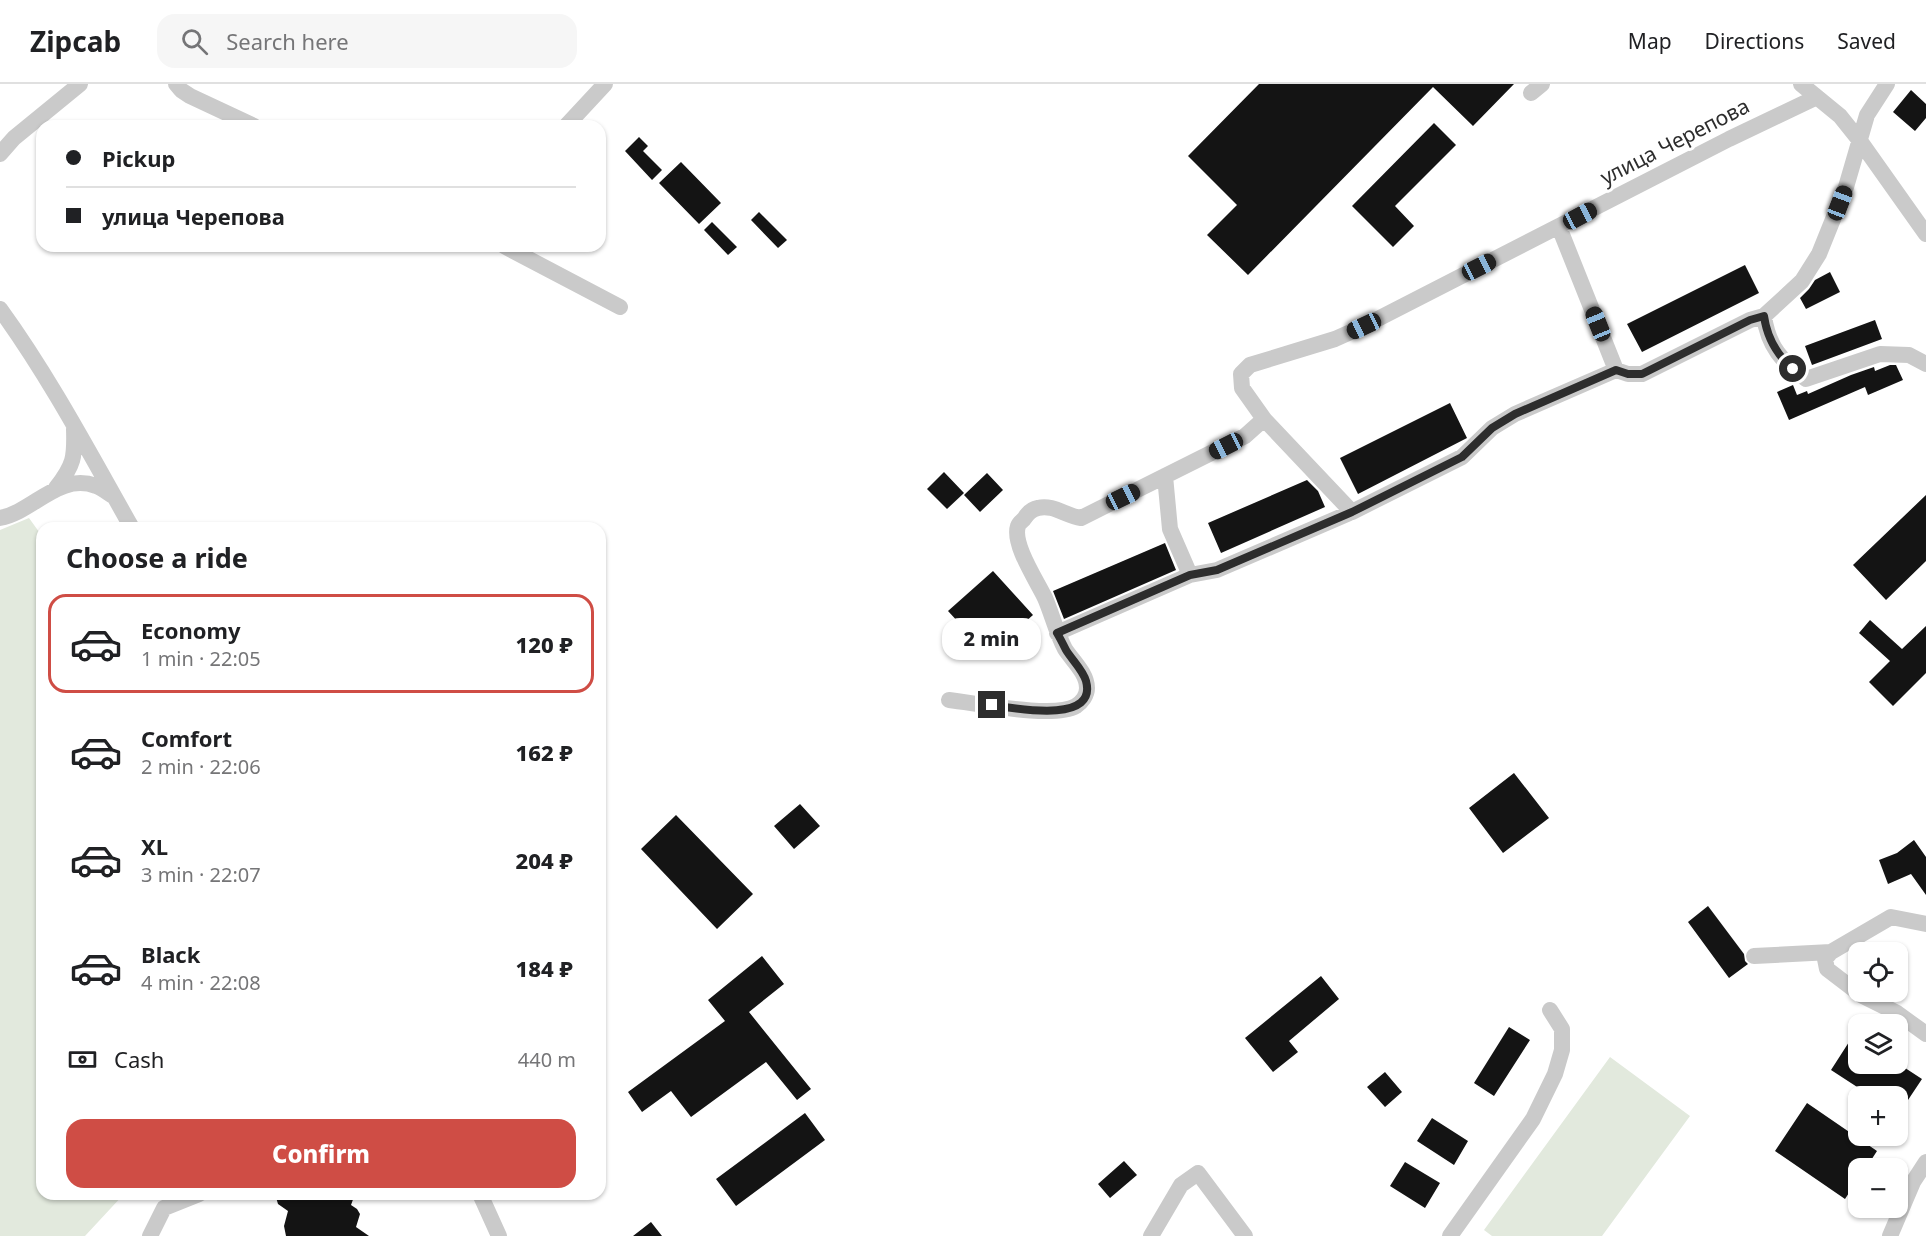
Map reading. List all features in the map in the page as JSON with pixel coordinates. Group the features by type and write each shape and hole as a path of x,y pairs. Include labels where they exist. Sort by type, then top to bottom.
{"street":[{"path":"0,154 14,138 80,84"},
{"path":"176,84 190,96 241,120"},
{"path":"572,120 605,84"},
{"path":"1802,84 1840,116 1926,234"},
{"path":"1057,633 1190,575 1217,570 1352,512 1462,457 1492,428 1515,414 1616,370 1628,374 1642,374 1750,320 1764,316 1802,281 1819,254 1846,187 1867,115 1887,84"},
{"name":"улица Черепова","path":"1352,512 1264,419 1242,388 1241,374 1250,365 1335,339 1729,139 1817,97"},
{"path":"1559,227 1616,370"},
{"path":"515,252 620,307"},
{"path":"0,309 24,344 129,522"},
{"path":"1764,316 1766,332 1781,358 1806,379 1880,354 1909,356 1926,364"},
{"path":"949,700 1035,710 1062,710 1075,707 1083,700 1088,690 1086,678 1057,633 1046,599 1022,552 1018,539 1018,526 1027,514 1037,508 1052,507 1070,517 1081,518 1245,436 1264,419"},
{"path":"56,488 69,471 75,452 74,428"},
{"path":"1165,476 1170,529 1190,575"},
{"path":"0,518 14,514 56,488 79,483 96,486 114,496"},
{"path":"1926,924 1891,917 1831,952 1825,959 1827,969 1861,995 1897,1013 1926,1034"},
{"path":"1754,956 1831,952"},
{"path":"1450,1236 1533,1119 1555,1074 1562,1050 1562,1029 1550,1010"},
{"path":"1890,1236 1913,1182 1926,1162"},
{"path":"1151,1236 1181,1185 1198,1173 1245,1236"},
{"path":"150,1236 164,1208 184,1200"},
{"path":"483,1200 499,1236"}],"shaded area":[{"path":"29,518 36,528 36,1200 118,1200 85,1236 0,1236 0,530"},
{"path":"1610,1057 1690,1116 1602,1236 1492,1236 1484,1230"}],"building":[{"path":"1259,84 1514,84 1473,126 1433,87 1248,275 1207,235 1237,205 1188,156"},
{"path":"1911,90 1926,104 1926,118 1915,131 1893,112"},
{"path":"1434,123 1456,145 1395,206 1414,226 1393,247 1352,206"},
{"path":"639,137 648,146 643,151 662,170 652,180 625,151"},
{"path":"681,162 721,203 699,224 659,183"},
{"path":"759,212 787,240 778,248 751,220"},
{"path":"712,222 737,247 728,255 704,230"},
{"path":"1745,265 1759,293 1642,352 1627,324"},
{"path":"1830,272 1840,292 1806,309 1800,298 1815,280"},
{"path":"1875,320 1882,339 1812,365 1805,346"},
{"path":"1896,365 1903,380 1868,395 1865,387 1789,420 1777,392 1793,385 1797,395 1807,391 1808,394 1851,375 1874,367 1875,371"},
{"path":"1450,403 1467,438 1358,494 1340,458"},
{"path":"944,472 964,493 947,509 927,489"},
{"path":"987,473 1003,490 980,512 964,495"},
{"path":"1307,480 1318,491 1325,507 1221,553 1208,523"},
{"path":"1926,495 1926,561 1886,600 1853,565"},
{"path":"1165,543 1176,570 1064,619 1053,591"},
{"path":"993,571 1033,615 988,655 976,643 982,637 966,619 960,624 948,611"},
{"path":"1870,620 1902,649 1926,626 1926,673 1893,706 1869,682 1890,661 1859,633"},
{"path":"1514,773 1549,818 1503,853 1469,808"},
{"path":"800,804 820,826 794,849 774,826"},
{"path":"676,815 753,894 717,929 641,849"},
{"path":"1914,840 1926,857 1926,895 1911,874 1888,884 1879,860 1897,853"},
{"path":"1708,906 1744,954 1748,964 1729,978 1688,922"},
{"path":"762,956 784,984 749,1012 811,1089 797,1100 766,1062 691,1117 671,1091 642,1112 628,1092 725,1021 708,1000"},
{"path":"1321,976 1339,999 1289,1041 1298,1052 1273,1072 1245,1038"},
{"path":"1509,1027 1530,1040 1494,1096 1474,1083"},
{"path":"1848,1044 1848,1074 1908,1074 1908,1070 1922,1079 1908,1100 1908,1086 1856,1086 1831,1070"},
{"path":"1385,1072 1402,1092 1385,1107 1367,1087"},
{"path":"1807,1103 1848,1131 1848,1146 1870,1146 1877,1151 1872,1158 1848,1158 1848,1194 1845,1199 1775,1151"},
{"path":"805,1113 825,1140 736,1206 716,1179"},
{"path":"1432,1118 1468,1141 1454,1165 1417,1141"},
{"path":"1124,1161 1137,1175 1110,1198 1098,1184"},
{"path":"1405,1162 1440,1183 1425,1208 1390,1186"},
{"path":"277,1200 353,1200 351,1205 360,1214 356,1227 369,1236 286,1236 284,1226 288,1211 278,1204"},
{"path":"651,1222 662,1236 633,1236"}],"route":[{"path":"992,705 1035,710 1062,710 1075,707 1083,700 1088,690 1086,678 1057,633 1190,575 1217,570 1352,512 1462,457 1492,428 1515,414 1616,370 1628,374 1642,374 1750,320 1764,316 1766,332 1781,358 1793,369"}]}
